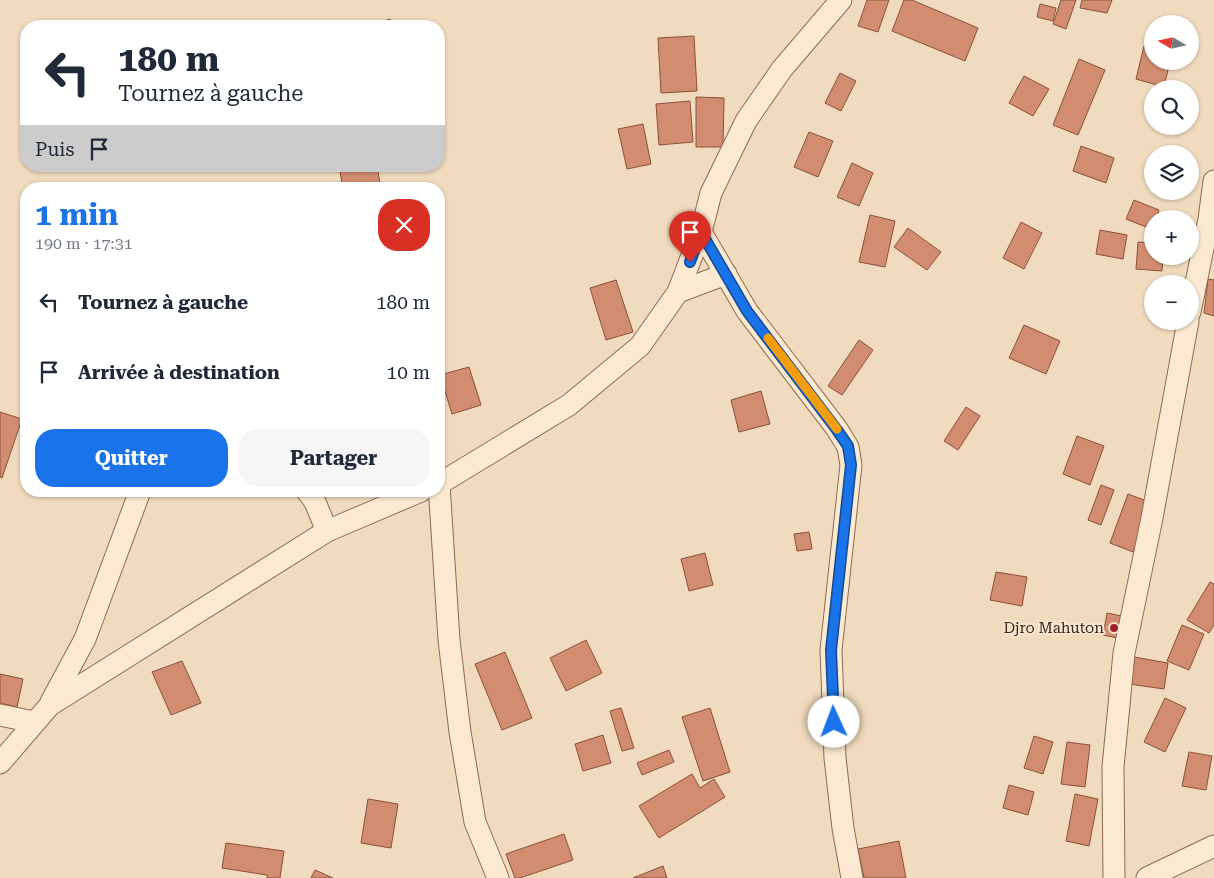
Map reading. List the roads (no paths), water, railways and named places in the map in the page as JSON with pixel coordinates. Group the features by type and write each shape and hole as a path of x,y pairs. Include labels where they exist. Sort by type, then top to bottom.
{"street":[{"path":"445,480 568,405 640,346 678,292 701,232 711,193 746,121 782,69 841,0"},
{"path":"1198,275 1209,219 1214,180"},
{"path":"701,232 747,311 848,446 851,465 831,650 835,758 843,828 852,878"},
{"path":"678,292 726,274"},
{"path":"1114,878 1113,768 1124,653 1152,518 1186,330"},
{"path":"50,705 85,639 138,497"},
{"path":"311,497 327,532"},
{"path":"0,763 50,705 327,532 408,497"},
{"path":"440,497 449,640 460,732 475,822 498,878"},
{"path":"0,715 34,722"},
{"path":"1147,878 1214,846"}],"place":[{"name":"Djro Mahuton","path":"1114,628"}]}
